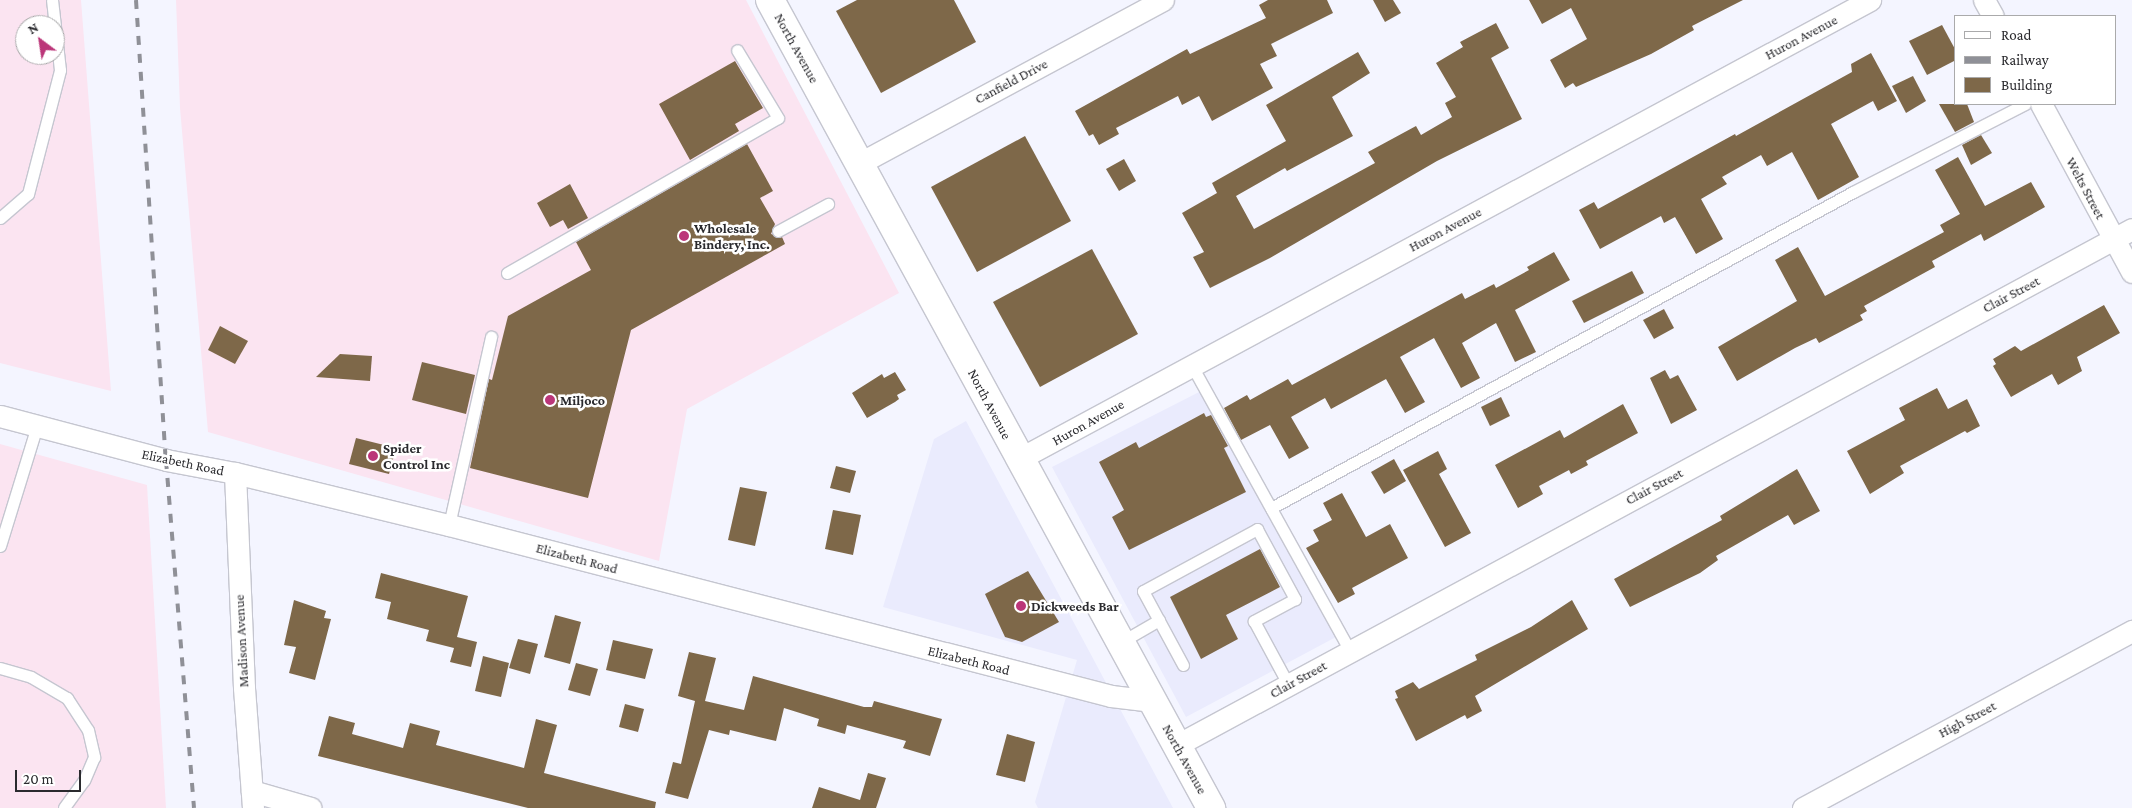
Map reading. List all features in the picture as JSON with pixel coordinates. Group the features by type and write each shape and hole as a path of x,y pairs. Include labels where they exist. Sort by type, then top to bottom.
{"main road":[{"name":"North Avenue","path":"770,0 1211,808"}],"street":[{"name":"Canfield Drive","path":"860,164 1163,0"},
{"name":"Huron Avenue","path":"1020,459 1870,0"},
{"path":"1984,0 1992,15"},
{"name":"Welts Street","path":"2042,105 2123,234 2132,272"},
{"name":"Clair Street","path":"1177,746 1288,684 2123,234"},
{"name":"Elizabeth Road","path":"0,416 166,460 235,473 449,525 1097,692 1153,701"},
{"name":"Madison Avenue","path":"235,473 242,649 253,799"},
{"name":"High Street","path":"1803,808 2132,631"},
{"path":"253,799 311,808"}],"lane":[{"path":"0,218 28,194 60,70 52,0"},
{"path":"506,273 778,118 738,50"},
{"path":"1270,508 1853,192 2023,105"},
{"path":"778,231 828,204"},
{"path":"449,525 491,337"},
{"path":"1192,366 1350,651"},
{"path":"0,546 37,426"},
{"path":"1183,665 1143,591 1257,529 1295,599 1254,621 1288,684"},
{"path":"1121,642 1159,620"},
{"path":"0,668 32,677 66,698 88,730 94,757 84,780 64,808"}],"shaded area":[{"path":"0,0 81,0 111,391 0,363"},
{"path":"176,0 746,0 899,293 687,409 659,561 208,432 180,108"},
{"path":"1205,389 1336,637 1186,717 1052,467"},
{"path":"966,421 1173,808 1038,808 1035,802 1077,660 883,607 934,439"},
{"path":"0,444 147,485 166,808 0,808"}],"building":[{"path":"857,0 954,0 976,42 881,93 836,11"},
{"path":"1268,0 1327,0 1333,13 1271,44 1277,56 1260,64 1273,88 1212,121 1199,96 1182,105 1178,96 1116,128 1119,134 1099,145 1093,134 1089,136 1075,111 1187,49 1190,54 1266,18 1259,5"},
{"path":"1373,0 1393,0 1401,13 1385,22"},
{"path":"1529,0 1743,0 1692,26 1694,30 1651,54 1576,87 1573,83 1565,88 1550,60 1587,39 1571,8 1542,24"},
{"path":"1496,23 1509,48 1491,58 1522,119 1437,161 1270,258 1210,288 1193,257 1204,252 1182,213 1217,193 1212,183 1286,141 1266,105 1358,52 1370,73 1332,97 1353,136 1287,171 1285,168 1236,196 1254,229 1375,163 1368,152 1416,126 1421,135 1452,117 1445,103 1456,97 1436,63 1463,47 1460,42"},
{"path":"1942,25 1954,47 1954,61 1927,75 1909,41"},
{"path":"1871,53 1897,101 1878,111 1873,101 1831,124 1859,177 1818,200 1792,152 1767,166 1761,155 1722,177 1727,184 1701,199 1723,239 1696,254 1675,217 1664,223 1661,216 1600,249 1579,210 1594,202 1598,209 1735,134 1736,136 1852,72 1851,64"},
{"path":"735,61 763,108 735,124 739,131 690,160 659,104"},
{"path":"1913,76 1926,101 1906,113 1892,86"},
{"path":"1939,104 1967,105 1974,122 1955,132"},
{"path":"1981,135 1992,153 1971,165 1962,145"},
{"path":"1025,136 1071,221 977,272 931,187"},
{"path":"747,144 773,191 760,198 775,224 771,234 782,237 785,244 631,330 588,498 470,468 489,379 492,380 508,316 591,270 576,242"},
{"path":"1958,157 1985,206 2031,182 2045,207 1984,241 1981,234 1932,261 1935,267 1864,306 1867,311 1860,315 1863,320 1819,343 1816,338 1795,348 1737,381 1718,347 1797,301 1775,260 1798,247 1825,296 1944,232 1940,225 1960,214 1935,170"},
{"path":"1124,159 1136,181 1119,191 1106,169"},
{"path":"570,184 588,218 568,229 563,220 550,227 537,203"},
{"path":"1092,249 1138,334 1040,387 993,302"},
{"path":"1554,252 1570,280 1515,310 1536,352 1515,362 1496,323 1462,343 1480,378 1461,388 1434,338 1400,357 1425,402 1405,413 1386,379 1331,409 1325,398 1291,417 1309,448 1289,459 1270,425 1241,440 1224,408 1247,395 1250,400 1288,379 1292,385 1462,293 1465,299 1494,284 1496,288 1529,270 1527,267"},
{"path":"1632,271 1644,293 1584,323 1572,301"},
{"path":"2104,305 2120,333 2077,357 2082,371 2058,385 2052,374 2011,397 1993,366 1996,364 1993,359 2015,346 2021,351"},
{"path":"1664,309 1674,328 1654,339 1643,320"},
{"path":"220,326 248,341 235,364 208,350"},
{"path":"340,354 372,356 370,381 316,377"},
{"path":"422,362 475,375 466,414 412,400"},
{"path":"1665,370 1670,379 1678,375 1697,410 1671,424 1650,378"},
{"path":"895,372 906,390 897,395 899,399 895,402 867,418 852,393 882,374 884,378"},
{"path":"1937,388 1948,409 1967,399 1980,426 1967,433 1965,431 1900,466 1904,473 1870,494 1847,451 1905,420 1899,408"},
{"path":"1501,397 1510,416 1490,426 1481,407"},
{"path":"1623,404 1638,433 1586,461 1588,465 1571,474 1569,470 1539,486 1543,494 1518,508 1495,465 1560,430 1564,438"},
{"path":"1204,413 1206,417 1211,415 1228,446 1224,448 1246,492 1129,550 1112,517 1124,510 1099,462 1136,442 1139,448"},
{"name":"Spider Control Inc","path":"356,438 396,448 389,474 349,464"},
{"path":"1438,451 1447,469 1439,474 1471,533 1445,547 1403,470"},
{"path":"1394,459 1406,481 1384,494 1371,472"},
{"path":"836,466 856,471 850,493 830,488"},
{"path":"1797,469 1820,511 1794,525 1788,515 1716,556 1718,560 1700,573 1630,607 1614,579 1722,520 1720,516"},
{"path":"740,487 767,492 755,546 728,540"},
{"path":"1342,493 1366,537 1390,524 1408,558 1352,588 1355,594 1338,603 1306,548 1319,541 1313,530 1332,520 1323,503"},
{"path":"833,510 861,515 853,555 825,549"},
{"path":"1260,549 1280,587 1226,615 1238,639 1201,659 1170,597"},
{"name":"Dickweeds Bar","path":"1028,571 1059,622 1022,642 1005,637 985,594"},
{"path":"381,573 468,596 457,637 477,642 471,667 450,662 454,648 426,641 429,630 387,619 391,602 375,598"},
{"path":"294,600 326,611 324,618 331,619 315,680 289,673 296,647 284,645"},
{"path":"1572,600 1588,629 1475,696 1482,711 1467,719 1465,715 1416,741 1395,699 1398,698 1395,691 1413,682 1419,689 1477,660 1475,655 1531,627"},
{"path":"555,615 581,622 570,664 544,657"},
{"path":"518,639 538,644 530,674 509,668"},
{"path":"613,640 653,649 645,679 606,670"},
{"path":"689,652 716,658 705,701 744,710 753,676 864,707 872,707 874,701 942,719 930,756 903,748 906,741 847,725 845,734 817,726 819,719 784,708 776,741 730,730 729,735 709,730 688,799 665,793 673,762 681,764 695,701 678,696"},
{"path":"483,656 509,663 501,697 475,691"},
{"path":"576,663 598,669 590,696 568,690"},
{"path":"625,704 644,709 638,732 619,727"},
{"path":"329,716 355,723 352,734 403,748 410,723 440,731 436,745 524,768 536,719 557,725 544,773 656,802 655,808 528,808 318,756"},
{"path":"1007,734 1035,742 1025,782 996,775"},
{"path":"868,773 886,778 876,808 812,808 819,787 860,800"}],"railway":[{"path":"136,0 166,460 194,808"}],"place":[{"name":"Wholesale Bindery, Inc.","path":"684,236"},
{"name":"Miljoco","path":"550,400"},
{"name":"Spider Control Inc","path":"373,456"},
{"name":"Dickweeds Bar","path":"1021,606"}]}
